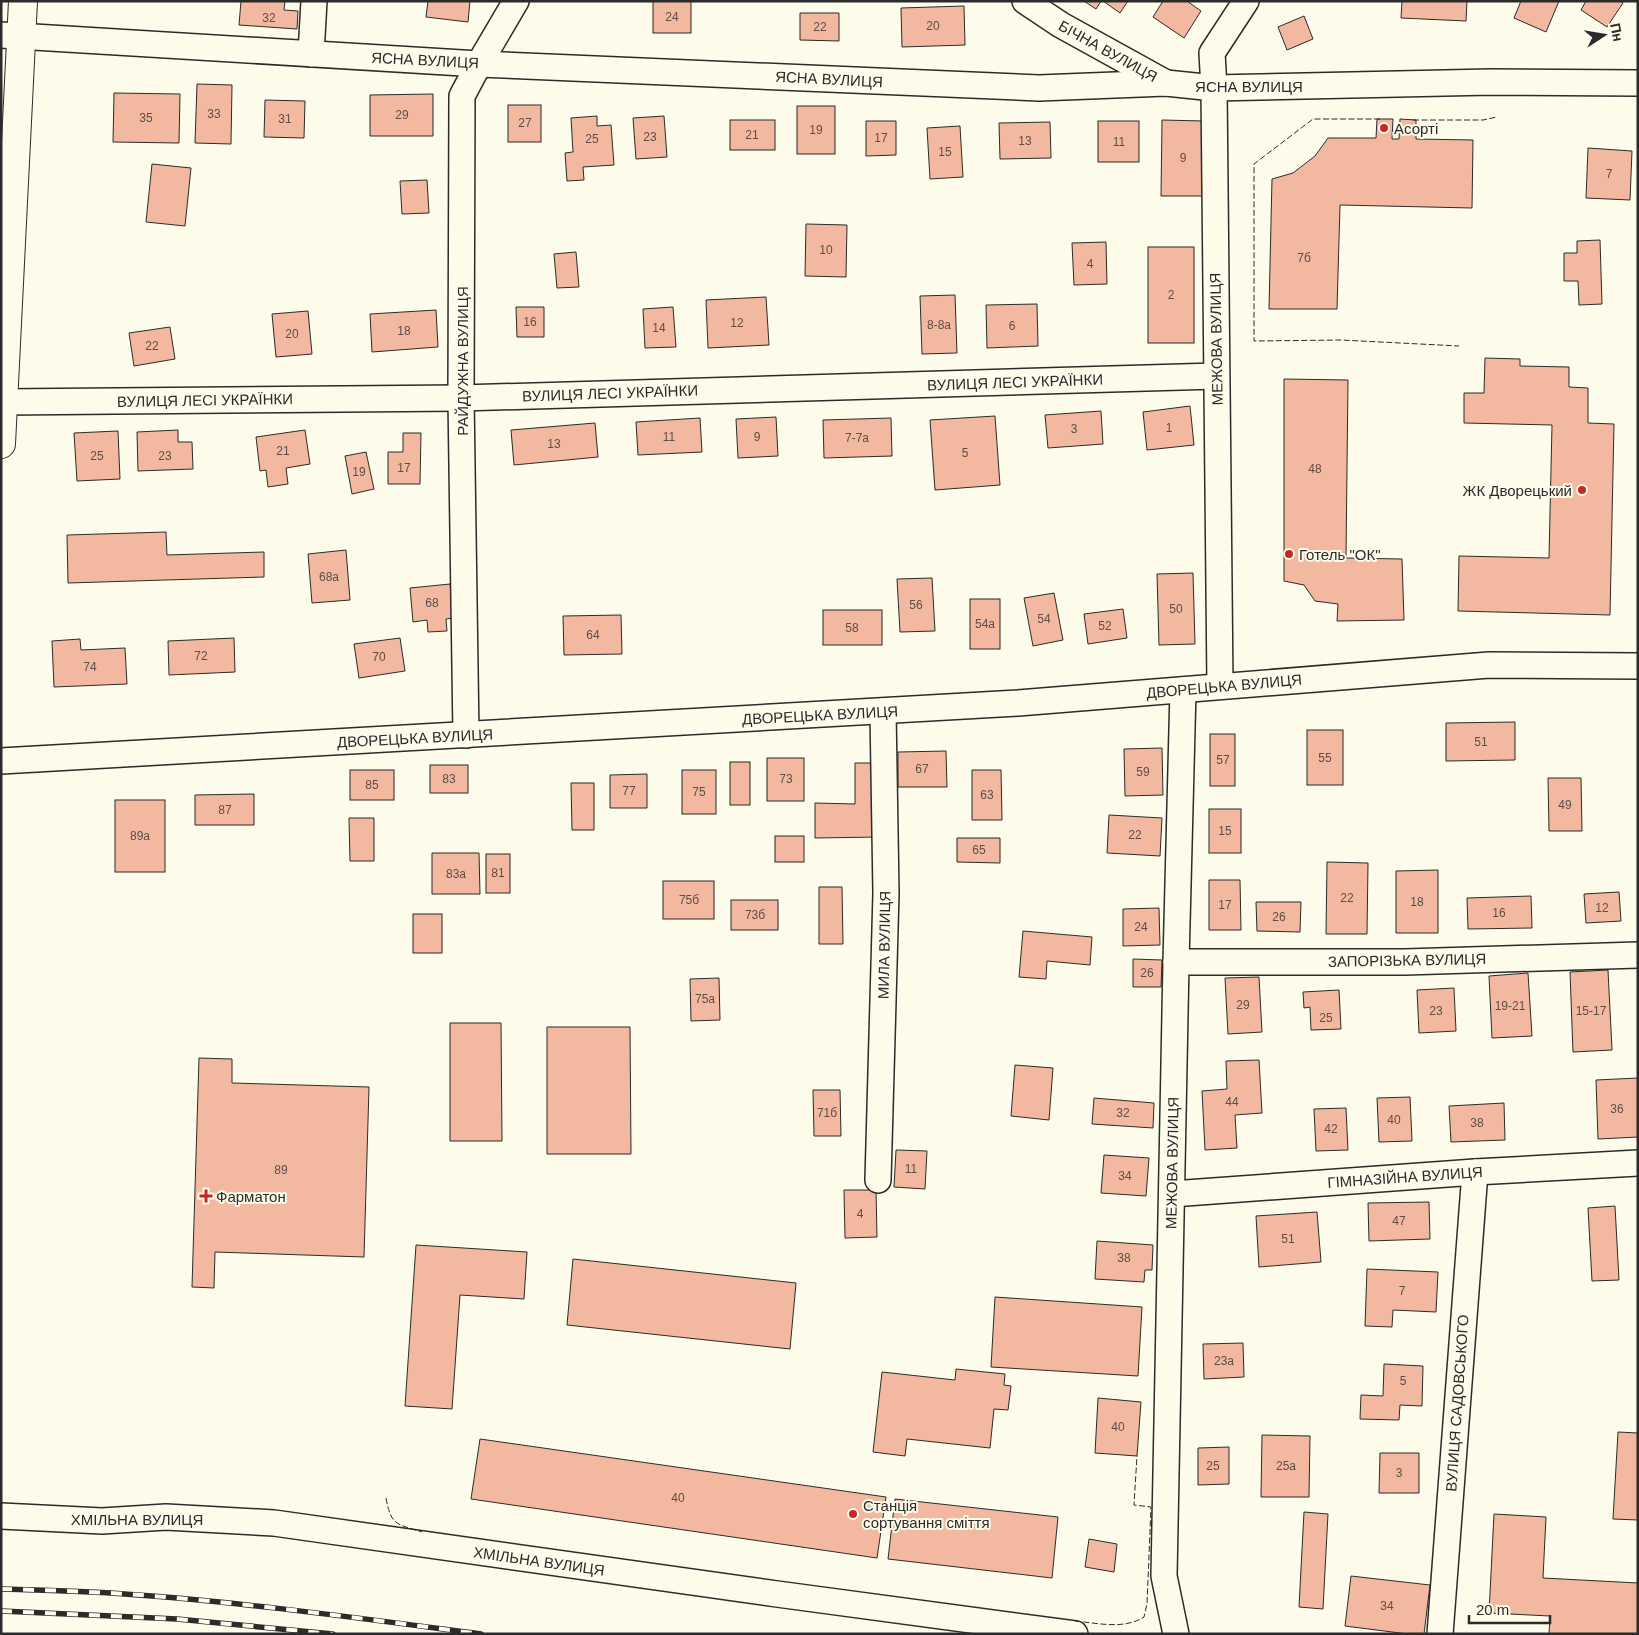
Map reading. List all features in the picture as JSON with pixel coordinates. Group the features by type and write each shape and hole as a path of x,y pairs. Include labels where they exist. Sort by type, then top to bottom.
{"main road":[{"path":"1,442 11,36 23,1"}],"street":[{"path":"311,54 314,1"},
{"name":"РАЙДУЖНА ВУЛИЦЯ","path":"466,735 461,398 462,96 516,1"},
{"name":"БІЧНА ВУЛИЦЯ","path":"1025,1 1061,25 1166,83"},
{"name":"МЕЖОВА ВУЛИЦЯ","path":"1220,686 1214,88 1212,54 1246,1"},
{"name":"ЯСНА ВУЛИЦЯ","path":"11,36 479,64 1039,88 1166,83 1214,88 1491,82 1638,83"},
{"name":"ВУЛИЦЯ ЛЕСІ УКРАЇНКИ","path":"3,402 461,398 1216,376"},
{"name":"ДВОРЕЦЬКА ВУЛИЦЯ","path":"1,761 884,711 1183,690 1489,665 1638,666"},
{"name":"МЕЖОВА ВУЛИЦЯ","path":"1176,1634 1164,1576 1183,690"},
{"name":"МИЛА ВУЛИЦЯ","path":"878,1180 886,893 884,711"},
{"name":"ЗАПОРІЗЬКА ВУЛИЦЯ","path":"1176,962 1405,962 1638,954"},
{"name":"ГІМНАЗІЙНА ВУЛИЦЯ","path":"1172,1194 1475,1172 1638,1163"},
{"name":"ВУЛИЦЯ САДОВСЬКОГО","path":"1440,1634 1475,1172"},
{"name":"ХМІЛЬНА ВУЛИЦЯ","path":"1,1516 102,1521 166,1517 274,1524 1075,1634"}],"building":[{"path":"241,1 285,1 284,10 298,11 297,29 239,25"},
{"path":"428,1 470,1 468,22 426,17"},
{"path":"653,1 691,1 691,33 653,33"},
{"path":"1084,1 1101,1 1096,9"},
{"path":"1103,1 1128,1 1120,13"},
{"path":"1163,1 1187,1 1201,11 1184,38 1153,17"},
{"path":"1402,1 1467,1 1466,21 1401,18"},
{"path":"1521,1 1559,1 1546,32 1514,18"},
{"path":"1586,1 1620,1 1623,3 1607,27 1581,10"},
{"path":"964,6 965,45 902,47 901,8"},
{"path":"800,13 839,13 839,41 800,40"},
{"path":"1304,16 1313,39 1287,50 1278,27"},
{"path":"197,84 232,85 231,144 195,143"},
{"path":"114,93 180,94 179,143 113,142"},
{"path":"433,94 433,136 370,136 370,95"},
{"path":"265,100 305,101 304,138 264,137"},
{"path":"508,105 541,105 541,142 508,142"},
{"path":"797,106 835,106 835,154 797,154"},
{"path":"597,116 597,126 611,125 614,165 583,167 584,180 567,181 565,153 573,152 571,118"},
{"path":"664,116 667,157 636,159 633,118"},
{"path":"1377,119 1393,119 1392,139 1399,139 1400,119 1416,120 1416,139 1473,140 1472,208 1340,205 1337,309 1269,309 1272,179 1293,173 1315,156 1328,138 1376,138"},
{"path":"730,120 775,120 775,150 730,150"},
{"path":"1162,120 1204,121 1204,196 1161,196"},
{"path":"866,121 896,121 896,155 866,156"},
{"path":"1098,121 1139,121 1139,162 1098,162"},
{"path":"1050,122 1051,158 1000,159 999,123"},
{"path":"960,126 963,177 930,179 927,128"},
{"path":"1588,148 1632,151 1630,200 1586,198"},
{"path":"152,164 191,168 185,226 146,222"},
{"path":"427,180 429,213 402,214 400,181"},
{"path":"806,224 847,225 846,277 805,276"},
{"path":"1600,240 1602,304 1579,305 1578,281 1564,281 1564,253 1577,253 1577,241"},
{"path":"1106,242 1107,284 1074,285 1072,243"},
{"path":"1148,247 1194,247 1194,343 1148,343"},
{"path":"576,252 579,287 557,288 554,254"},
{"path":"955,295 957,353 922,354 920,296"},
{"path":"766,297 769,345 708,348 706,300"},
{"path":"1037,304 1038,346 987,348 986,305"},
{"path":"516,307 544,307 544,337 517,337"},
{"path":"673,307 676,347 645,348 643,309"},
{"path":"436,310 438,347 372,352 370,314"},
{"path":"308,311 312,354 276,357 272,314"},
{"path":"170,327 175,359 134,366 129,333"},
{"name":"ЖК Дворецький","path":"1485,358 1520,359 1520,366 1569,367 1569,387 1588,388 1588,423 1614,424 1610,615 1458,611 1459,556 1549,558 1552,425 1464,423 1464,393 1484,393"},
{"path":"1284,379 1348,380 1346,558 1402,559 1404,620 1337,621 1338,604 1315,601 1304,585 1284,581"},
{"path":"1190,406 1194,445 1147,450 1143,412"},
{"path":"1101,411 1103,444 1048,448 1045,415"},
{"path":"995,416 1000,485 935,490 930,420"},
{"path":"776,417 778,456 738,458 736,419"},
{"path":"700,418 702,452 638,455 636,422"},
{"path":"891,418 892,456 824,458 823,420"},
{"path":"595,423 598,457 514,465 511,430"},
{"path":"178,430 178,442 192,442 193,469 138,471 137,432"},
{"path":"305,430 310,464 286,468 288,484 268,487 266,470 260,471 256,437"},
{"path":"118,431 120,479 77,481 74,433"},
{"path":"403,433 421,433 420,484 388,484 388,452 403,452"},
{"path":"366,452 374,489 352,494 345,456"},
{"path":"166,532 167,555 264,552 264,577 68,583 67,535"},
{"path":"346,550 350,600 312,603 308,554"},
{"path":"1193,573 1195,644 1159,645 1157,574"},
{"path":"932,578 935,631 900,632 897,579"},
{"path":"450,584 454,618 446,619 447,631 428,632 427,620 413,622 410,588"},
{"path":"1054,593 1063,640 1033,646 1024,598"},
{"path":"970,599 1000,599 1000,649 970,649"},
{"path":"1123,609 1127,638 1088,644 1084,614"},
{"path":"823,610 882,610 882,645 823,645"},
{"path":"621,615 622,654 564,655 563,616"},
{"path":"234,638 235,672 169,675 168,641"},
{"path":"400,638 405,671 359,678 354,644"},
{"path":"80,639 81,650 125,648 127,684 54,687 52,641"},
{"path":"1515,722 1515,760 1446,761 1446,723"},
{"path":"1307,730 1343,730 1343,785 1307,785"},
{"path":"1210,734 1235,734 1235,786 1210,786"},
{"path":"1162,748 1163,795 1125,796 1124,749"},
{"path":"946,751 947,787 898,787 898,752"},
{"path":"767,758 804,758 804,801 767,801"},
{"path":"730,762 750,762 750,805 730,805"},
{"path":"855,763 879,763 879,837 815,838 815,803 855,804"},
{"path":"430,765 468,765 468,793 430,793"},
{"path":"350,770 394,770 394,800 350,800"},
{"path":"682,770 716,770 716,814 682,814"},
{"path":"972,770 1001,770 1002,820 972,820"},
{"path":"647,774 647,808 610,808 610,775"},
{"path":"1548,778 1581,778 1582,831 1549,831"},
{"path":"571,783 594,783 594,830 572,830"},
{"path":"254,794 254,825 195,825 195,795"},
{"path":"115,800 165,800 165,872 115,872"},
{"path":"1209,809 1241,809 1241,853 1209,853"},
{"path":"1109,815 1162,818 1160,856 1107,853"},
{"path":"349,818 374,818 374,861 350,861"},
{"path":"775,836 804,836 804,862 775,862"},
{"path":"957,838 1000,838 1000,863 957,862"},
{"path":"432,853 479,853 480,894 432,894"},
{"path":"486,854 510,854 510,893 486,893"},
{"path":"1327,862 1368,863 1367,934 1326,934"},
{"path":"1438,870 1438,933 1396,933 1396,871"},
{"path":"1209,880 1240,880 1241,930 1209,930"},
{"path":"663,881 714,881 714,919 663,919"},
{"path":"819,887 842,887 843,944 819,944"},
{"path":"1619,892 1621,921 1586,923 1584,894"},
{"path":"1531,896 1532,928 1468,929 1467,898"},
{"path":"731,900 778,900 778,930 731,930"},
{"path":"1256,902 1301,902 1300,932 1257,931"},
{"path":"1159,908 1160,945 1123,946 1123,909"},
{"path":"413,914 442,914 442,953 413,953"},
{"path":"1023,931 1092,937 1090,965 1047,961 1046,979 1019,977"},
{"path":"1133,959 1162,960 1161,987 1133,987"},
{"path":"1608,970 1612,1050 1573,1052 1570,972"},
{"path":"1528,973 1532,1036 1492,1038 1489,976"},
{"path":"1259,977 1262,1032 1228,1034 1225,978"},
{"path":"719,978 720,1020 691,1021 690,979"},
{"path":"1454,988 1456,1031 1419,1033 1417,990"},
{"path":"1339,990 1341,1029 1311,1030 1310,1007 1304,1008 1303,992"},
{"path":"450,1023 501,1023 502,1141 450,1141"},
{"path":"547,1027 630,1027 631,1154 547,1154"},
{"path":"199,1058 232,1059 232,1083 369,1087 364,1257 215,1252 214,1288 192,1287"},
{"path":"1259,1060 1262,1113 1235,1115 1237,1148 1205,1150 1202,1091 1227,1089 1226,1061"},
{"path":"1015,1065 1053,1068 1049,1120 1011,1116"},
{"path":"1638,1078 1638,1137 1598,1139 1596,1080"},
{"path":"813,1090 840,1090 841,1136 814,1136"},
{"path":"1410,1097 1412,1141 1379,1142 1377,1098"},
{"path":"1094,1098 1154,1103 1153,1128 1092,1124"},
{"path":"1504,1103 1505,1140 1451,1142 1449,1106"},
{"path":"1346,1108 1348,1150 1316,1151 1314,1109"},
{"path":"896,1150 927,1151 925,1189 894,1187"},
{"path":"1104,1155 1149,1158 1146,1196 1101,1193"},
{"path":"844,1190 876,1190 877,1237 845,1238"},
{"path":"1429,1202 1430,1239 1369,1241 1368,1203"},
{"path":"1615,1206 1619,1280 1592,1281 1588,1208"},
{"path":"1317,1212 1321,1262 1259,1267 1256,1216"},
{"path":"1097,1241 1153,1245 1152,1270 1145,1270 1144,1282 1095,1279"},
{"path":"416,1245 527,1252 524,1299 460,1295 452,1409 405,1406"},
{"path":"573,1259 796,1283 790,1349 567,1325"},
{"path":"1367,1269 1438,1272 1436,1312 1393,1310 1392,1327 1365,1326"},
{"path":"995,1297 1142,1307 1138,1376 991,1367"},
{"path":"1243,1343 1244,1377 1204,1379 1203,1344"},
{"path":"1384,1364 1423,1366 1422,1406 1400,1405 1399,1420 1360,1419 1361,1395 1383,1396"},
{"path":"956,1369 1005,1374 1004,1385 1011,1386 1008,1410 994,1409 990,1448 907,1439 905,1456 873,1452 882,1372 955,1380"},
{"path":"1098,1398 1141,1402 1137,1456 1095,1453"},
{"path":"1618,1432 1638,1433 1638,1520 1613,1519"},
{"path":"1262,1435 1310,1436 1309,1497 1261,1497"},
{"path":"480,1439 886,1497 877,1558 471,1499"},
{"path":"1229,1447 1229,1484 1198,1485 1198,1448"},
{"path":"1380,1453 1419,1453 1419,1493 1379,1493"},
{"path":"895,1499 1058,1517 1052,1578 888,1559"},
{"path":"1304,1512 1328,1514 1323,1609 1299,1607"},
{"path":"1494,1514 1546,1517 1543,1578 1638,1583 1638,1634 1549,1634 1550,1616 1489,1613"},
{"path":"1089,1539 1117,1544 1114,1572 1085,1567"},
{"path":"1351,1576 1430,1585 1424,1634 1408,1634 1345,1626"}],"railway":[{"path":"1,1589 111,1593 204,1601 296,1610 481,1634"},
{"path":"1,1611 177,1619 333,1634"}],"fence":[{"path":"1413,120 1483,120 1497,117"},
{"path":"1380,119 1313,119 1254,164 1254,341 1341,340 1459,346"},
{"path":"1075,1621 1119,1625 1144,1617 1147,1604 1151,1507 1134,1505 1137,1456"},
{"path":"386,1498 390,1514 396,1522 422,1532"}],"place":[{"name":"Асорті","path":"1384,128"},
{"name":"ЖК Дворецький","path":"1582,490"},
{"name":"Готель \"ОК\"","path":"1289,554"},
{"name":"Фарматон","path":"206,1196"},
{"name":"Станція сортування сміття","path":"853,1514"}]}
